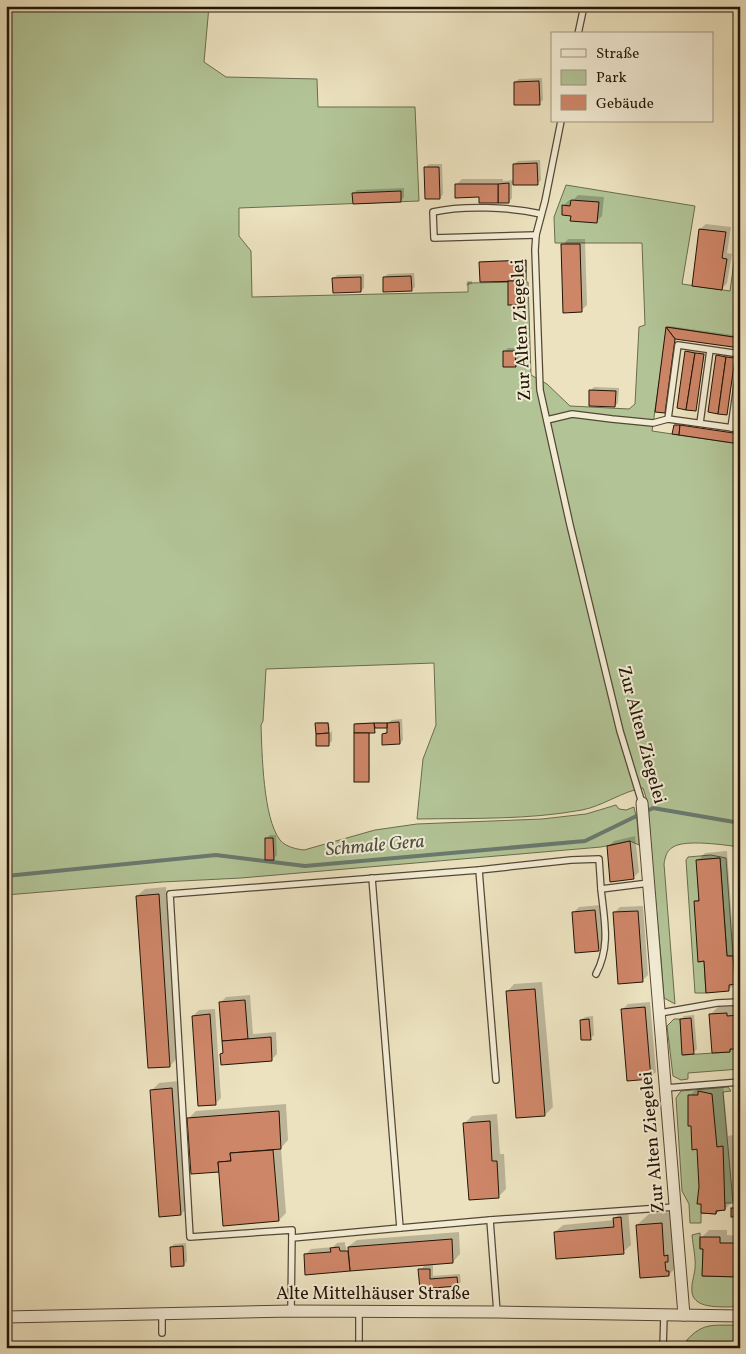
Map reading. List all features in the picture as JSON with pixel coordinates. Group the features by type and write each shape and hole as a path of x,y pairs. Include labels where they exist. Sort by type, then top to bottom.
{"street":[{"name":"Zur Alten Ziegelei","path":"642,803 684,1315"},
{"name":"Alte Mittelhäuser Straße","path":"6,1317 291,1311 740,1316"}],"lane":[{"path":"578,32 584,6"},
{"name":"Zur Alten Ziegelei","path":"561,122 545,201 536,235 540,390 620,732 642,803"},
{"path":"536,235 434,238 433,212 446,209 502,209 541,214"},
{"path":"668,419 678,346 740,354"},
{"path":"700,424 710,350"},
{"path":"731,428 740,364"},
{"path":"547,420 572,414 612,420 653,423 668,419 740,429"},
{"path":"291,1311 292,1230 190,1237 170,894 479,870 571,860 599,860 606,941 602,963 596,974"},
{"path":"479,870 496,1080"},
{"path":"372,878 400,1228"},
{"path":"601,889 649,883"},
{"path":"660,1013 717,1003 740,1002"},
{"path":"666,1088 740,1082"},
{"path":"292,1238 490,1220 676,1207"},
{"path":"490,1220 497,1312"},
{"path":"359,1312 359,1348"},
{"path":"162,1314 162,1333"},
{"path":"663,1348 664,1315"}],"green space":[{"path":"6,6 209,6 204,62 226,77 317,79 318,107 415,107 419,201 239,208 239,236 251,251 252,297 468,292 468,283 528,282 531,375 547,384 570,406 629,409 635,404 639,327 645,325 642,243 555,243 554,217 566,185 695,206 682,284 730,291 740,218 740,338 667,327 652,431 740,444 740,847 687,843 673,847 666,855 664,864 675,1004 664,998 649,812 643,788 628,792 590,808 562,813 500,818 417,819 423,759 436,725 434,663 266,669 263,721 261,725 264,785 274,830 282,842 291,847 304,850 375,830 417,824 542,819 586,814 616,805 619,809 626,810 634,807 639,845 630,841 601,847 241,878 162,882 6,895"},
{"path":"711,855 726,858 733,956 727,956 720,858 697,860 699,901 695,901 699,962 704,961 706,993 695,993 686,860 688,857"},
{"path":"674,1019 680,1019 683,1055 730,1052 730,1049 740,1049 740,1069 688,1073 688,1079 681,1080 673,1076 667,1026"},
{"path":"728,1087 731,1091 723,1092 733,1203 725,1203 725,1210 717,1211 716,1214 701,1213 701,1223 690,1223 689,1204 682,1191 676,1098 681,1091"},
{"path":"700,1233 700,1248 703,1249 703,1276 740,1277 740,1307 704,1305 694,1298 692,1283 695,1261 692,1235"},
{"path":"740,1325 740,1342 686,1341 704,1327"}],"building":[{"path":"539,81 540,105 514,105 514,82"},
{"path":"537,163 538,185 513,185 513,164"},
{"path":"424,167 439,167 440,199 425,199"},
{"path":"509,183 509,203 498,203 498,184"},
{"path":"455,184 498,184 498,203 479,203 479,197 455,198"},
{"path":"401,191 401,202 353,204 352,193"},
{"path":"571,200 599,202 597,223 570,221 571,216 562,215 562,205 570,206"},
{"path":"699,229 726,232 722,258 727,259 722,290 692,286"},
{"path":"561,244 580,244 582,312 563,313"},
{"path":"526,260 526,281 480,282 479,262"},
{"path":"411,276 412,291 383,292 383,277"},
{"path":"361,277 361,292 333,293 332,278"},
{"path":"508,281 521,281 521,305 508,305"},
{"path":"666,327 740,338 740,348 675,339"},
{"path":"666,327 675,339 665,413 655,412"},
{"path":"503,351 515,351 516,367 503,367"},
{"path":"685,351 695,353 686,410 677,408"},
{"path":"695,353 704,354 696,411 686,410"},
{"path":"716,355 726,357 718,414 708,412"},
{"path":"726,357 735,358 727,415 718,414"},
{"path":"589,390 616,391 615,407 589,406"},
{"path":"674,425 680,425 679,435 672,434"},
{"path":"680,425 740,434 740,444 679,435"},
{"path":"399,722 400,744 382,745 382,734 387,733 387,723"},
{"path":"315,723 328,723 329,733 316,734"},
{"path":"374,723 375,733 354,733 354,724"},
{"path":"374,723 387,723 387,728 375,728"},
{"path":"329,733 329,746 316,746 316,734"},
{"path":"354,733 369,733 369,782 354,782"},
{"path":"265,838 273,838 274,860 265,860"},
{"path":"630,841 634,879 610,882 607,846"},
{"path":"720,858 727,956 733,956 735,984 729,985 729,991 706,993 704,961 698,962 694,901 699,901 696,860"},
{"path":"159,894 170,1067 148,1068 136,896"},
{"path":"595,910 599,951 575,953 572,912"},
{"path":"638,911 643,982 618,984 613,912"},
{"path":"535,989 545,1116 516,1118 506,991"},
{"path":"245,1000 248,1039 222,1041 219,1002"},
{"path":"645,1007 651,1079 627,1081 621,1009"},
{"path":"727,1013 727,1016 740,1015 740,1049 730,1049 730,1052 712,1053 709,1014"},
{"path":"210,1014 216,1105 198,1106 192,1016"},
{"path":"691,1018 694,1054 682,1055 680,1019"},
{"path":"589,1019 591,1040 581,1040 580,1020"},
{"path":"271,1037 272,1061 221,1065 222,1041"},
{"path":"172,1088 181,1215 159,1217 150,1090"},
{"path":"698,1091 712,1094 717,1147 723,1146 725,1210 716,1211 716,1214 701,1213 701,1204 697,1204 699,1187 697,1149 692,1150 691,1126 688,1126 688,1095 698,1095"},
{"path":"279,1111 281,1149 230,1153 231,1161 218,1162 219,1172 191,1174 187,1118"},
{"path":"490,1121 492,1161 497,1161 499,1198 469,1200 463,1123"},
{"path":"273,1150 279,1221 223,1226 218,1162 231,1161 230,1153"},
{"path":"731,1208 740,1208 740,1217 731,1217"},
{"path":"621,1217 624,1254 556,1259 554,1232 614,1227 613,1218"},
{"path":"662,1223 664,1256 668,1255 668,1262 665,1262 666,1271 669,1271 669,1276 640,1278 636,1225"},
{"path":"700,1237 720,1237 720,1243 740,1243 740,1277 702,1276 703,1249 700,1249"},
{"path":"452,1239 453,1263 350,1271 348,1247"},
{"path":"183,1246 184,1266 171,1267 170,1247"},
{"path":"339,1247 340,1251 348,1251 350,1271 305,1275 304,1254 331,1252 330,1248"},
{"path":"418,1269 430,1269 430,1279 457,1277 458,1286 420,1289"}],"waterway":[{"name":"Schmale Gera","path":"6,876 216,855 305,866 585,841 653,808 740,823"}]}
